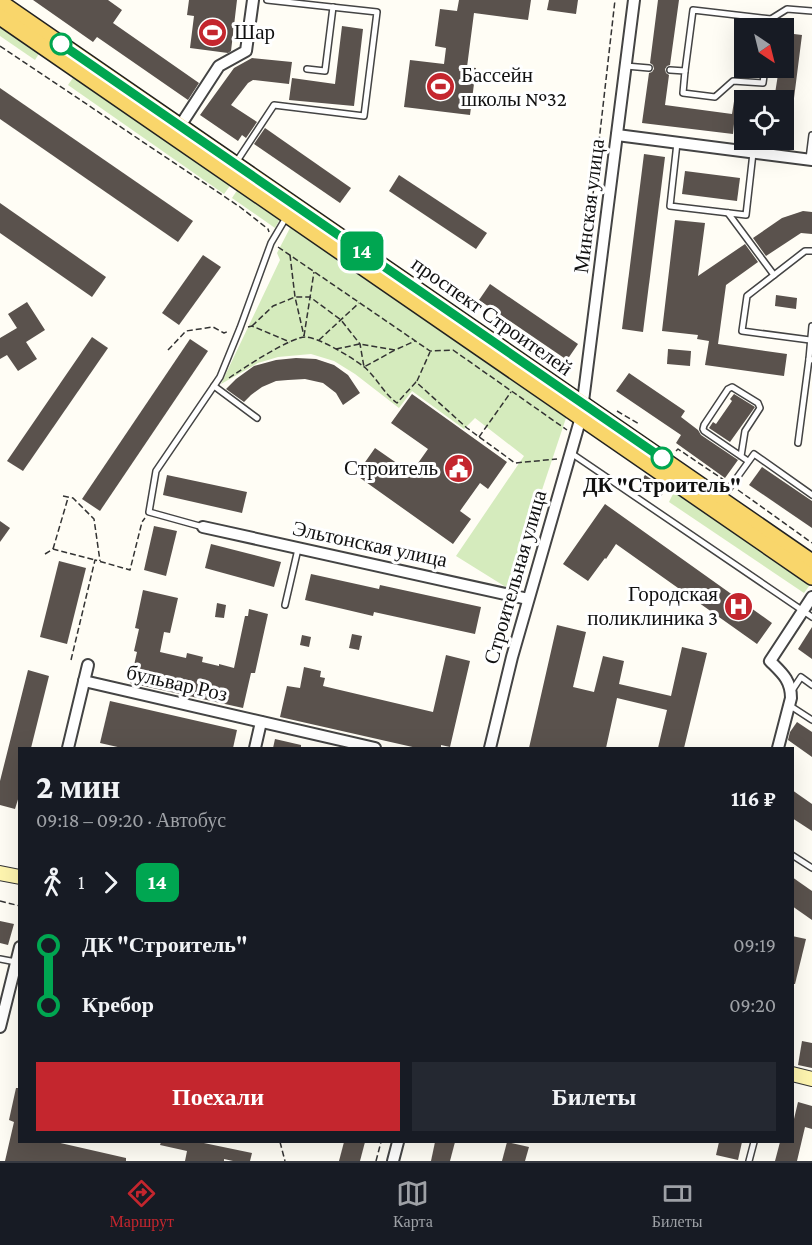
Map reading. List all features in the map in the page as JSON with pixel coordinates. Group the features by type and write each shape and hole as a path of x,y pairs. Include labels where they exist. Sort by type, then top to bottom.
{"main road":[{"name":"проспект Строителей","path":"0,2 180,126 232,169"},
{"name":"проспект Строителей","path":"0,17 232,169 582,411 812,578"},
{"name":"проспект Строителей","path":"582,411 721,499 812,562"}],"street":[{"path":"180,126 219,66 246,51 253,0"},
{"name":"Минская улица","path":"582,411 634,0"},
{"path":"617,135 810,159"},
{"name":"Строительная улица","path":"490,747 512,657 582,411"},
{"name":"Эльтонская улица","path":"203,527 528,599"},
{"path":"778,747 791,692 788,681 770,661 808,614 812,597"},
{"path":"68,747 88,665"},
{"name":"бульвар Роз","path":"84,681 371,747"},
{"path":"255,747 261,722"},
{"path":"0,873 18,878"},
{"path":"0,1027 18,954"},
{"path":"794,1074 812,1079"},
{"path":"393,1161 398,1143"}],"lane":[{"path":"232,169 274,105 364,116 377,12 267,0"},
{"path":"307,69 325,71 333,7"},
{"path":"773,18 787,9 812,11"},
{"path":"762,18 693,10 683,93 716,97 733,81 763,83 764,78"},
{"path":"626,66 650,68"},
{"path":"670,70 685,71"},
{"path":"810,159 812,135"},
{"path":"677,143 670,206 728,213 746,215 753,152"},
{"path":"203,527 149,512 156,471 219,377 240,328 271,243 291,210"},
{"path":"728,213 774,275"},
{"path":"810,340 742,331 747,296 805,251 812,251"},
{"path":"798,443 811,360 812,326"},
{"path":"214,386 257,418"},
{"path":"741,456 745,431 760,408 758,403 732,387 728,389 704,424 703,429 748,461"},
{"path":"571,453 808,614"},
{"path":"721,499 754,454 812,495"},
{"path":"285,605 298,549"},
{"path":"791,692 801,677 812,685"},
{"path":"789,705 812,720"},
{"path":"794,856 812,868"},
{"path":"0,959 16,962"},
{"path":"749,1161 754,1143"}],"path":[{"path":"592,240 590,221 615,0"},
{"path":"0,46 240,207 268,229 271,243 415,341 430,351 453,350 568,431"},
{"path":"290,255 295,297 304,337"},
{"path":"304,337 314,272"},
{"path":"252,326 273,306 295,297 310,297 341,320 360,344 364,367"},
{"path":"318,341 360,303"},
{"path":"168,350 186,331"},
{"path":"230,378 246,365 304,337 335,349 364,367 397,403 416,382 430,351"},
{"path":"364,367 415,341"},
{"path":"335,349 360,344 395,350"},
{"path":"416,382 466,428 515,463 561,459"},
{"path":"479,437 511,391"},
{"path":"619,411 639,424"},
{"path":"63,496 73,498 94,519 100,561"},
{"path":"45,554 53,549 69,497"},
{"path":"53,549 130,570 142,522 149,512"},
{"path":"71,660 95,560"},
{"path":"0,901 18,906"},
{"path":"280,1143 285,1161"},
{"path":"376,1161 381,1143"}],"green space":[{"path":"0,24 40,52 35,60 0,36"},
{"path":"75,75 232,183 224,194 68,85"},
{"path":"238,189 281,217 275,228 232,198"},
{"path":"291,226 567,415 509,589 456,556 524,456 475,418 464,429 412,391 399,408 334,361 311,354 278,357 258,363 221,384 280,260 277,253"},
{"path":"675,490 812,582 804,593 669,502"}],"building":[{"path":"33,0 108,0 122,10 113,23 199,83 188,100 97,37 93,42"},
{"name":"Шар","path":"189,0 237,0 231,51 228,53 190,48 194,16 187,15"},
{"path":"459,0 531,0 528,20 474,13 467,67 476,68 470,115 404,107 410,60 444,64 446,48 435,46 440,9 457,11"},
{"path":"549,0 578,0 576,14 547,10"},
{"path":"658,0 679,0 670,65 665,69 669,75 665,105 732,114 734,101 733,134 642,123 649,73 654,69 650,63"},
{"path":"342,26 363,29 354,106 289,100 292,78 335,84"},
{"path":"794,34 802,35 794,98 794,90 776,90 777,78 794,78"},
{"path":"252,58 292,62 289,84 253,80 248,83 231,105 257,122 246,138 242,135 238,141 200,115 234,68"},
{"path":"0,88 193,221 178,242 0,119"},
{"path":"265,128 351,188 340,203 254,144"},
{"path":"644,154 665,157 643,332 622,329"},
{"path":"685,171 740,178 737,201 682,194"},
{"path":"399,175 487,233 476,249 389,191"},
{"path":"0,203 106,277 92,297 0,233"},
{"path":"803,211 812,212 812,234 801,233 766,256 753,238 782,218"},
{"path":"675,220 705,223 698,276 745,244 758,262 726,285 718,344 787,354 784,376 705,365 709,341 697,339 698,335 662,331"},
{"path":"203,255 221,267 179,325 162,313"},
{"path":"490,284 578,344 567,360 479,300"},
{"path":"776,295 797,298 796,309 775,306"},
{"path":"27,302 45,330 26,342 37,359 18,371 7,355 0,359 0,338 17,328 8,314"},
{"path":"92,337 108,348 23,471 7,461"},
{"path":"190,339 208,351 100,511 82,499"},
{"path":"668,349 691,351 690,366 667,364"},
{"path":"296,358 316,359 334,365 348,375 360,393 343,405 336,393 323,383 305,379 276,381 262,387 244,402 226,389 254,366"},
{"path":"629,373 685,411 681,417 701,435 738,460 725,478 676,443 681,435 616,391"},
{"name":"Строитель","path":"412,394 507,462 488,489 480,483 460,511 471,519 453,544 356,475 375,448 411,473 428,449 391,423"},
{"path":"734,394 755,407 730,442 709,428 713,422 716,424 732,401 730,399"},
{"path":"762,467 812,501 812,528 749,485"},
{"path":"167,475 247,492 242,513 163,495"},
{"path":"645,475 666,489 660,498 639,484"},
{"path":"605,504 772,623 757,644 616,544 588,581 563,564"},
{"path":"0,521 10,528 0,542"},
{"path":"154,526 177,531 166,576 144,570"},
{"path":"211,544 281,562 274,587 205,568"},
{"path":"59,561 86,568 67,644 40,637"},
{"path":"311,574 379,589 380,585 481,607 475,634 374,612 373,616 305,600"},
{"path":"143,590 178,598 170,633 164,632 160,652 186,658 187,653 203,657 202,662 219,666 219,664 234,668 245,616 248,616 249,609 268,614 255,673 251,673 243,708 130,683 137,652 134,651 139,629 135,628"},
{"path":"217,603 226,605 224,618 215,617"},
{"path":"557,625 586,632 573,687 594,692 603,656 624,661 619,684 671,696 682,647 707,653 684,747 658,747 667,710 617,698 606,747 529,747"},
{"path":"812,627 812,659 798,649"},
{"path":"352,634 362,636 359,650 349,648"},
{"path":"302,635 311,637 309,647 300,645"},
{"path":"446,655 470,661 450,747 441,745 441,747 413,747 280,717 287,686 300,688 304,667 321,671 320,677 325,678 323,686 433,712"},
{"path":"28,670 49,676 31,747 18,747 18,799 15,809 0,805 0,781"},
{"path":"110,701 237,730 233,747 118,747 100,743"},
{"path":"797,722 812,732 812,757 788,740"},
{"path":"275,739 301,745 301,747 273,747"},
{"path":"794,791 812,804 812,831 794,819"},
{"path":"794,878 812,891 812,920 794,907"},
{"path":"0,921 14,924 8,945 0,943"},
{"path":"794,936 806,939 794,984"},
{"path":"802,1041 812,1043 812,1068 798,1065"},
{"path":"16,1088 18,1088 18,1143 60,1143 126,1158 126,1161 5,1161 14,1122 9,1120"},
{"path":"798,1102 812,1106 812,1129 805,1127 797,1161 775,1161 780,1143 794,1143 794,1119"},
{"path":"161,1143 204,1143 252,1153 250,1161 224,1159 224,1161 185,1161 187,1151 160,1145"},
{"path":"344,1143 365,1143 360,1161 339,1161"},
{"path":"435,1143 455,1143 450,1161 431,1161"},
{"path":"507,1143 529,1147 525,1161 502,1161"},
{"path":"719,1143 742,1143 738,1160 716,1155"}],"bus line":[{"name":"14","path":"61,44 662,458"}],"place":[{"name":"Шар","path":"213,32"},
{"name":"Бассейн школы №32","path":"440,87"},
{"name":"ДК \"Строитель\"","path":"662,458"},
{"name":"Строитель","path":"459,468"},
{"name":"Городская поликлиника 3","path":"739,606"}]}
